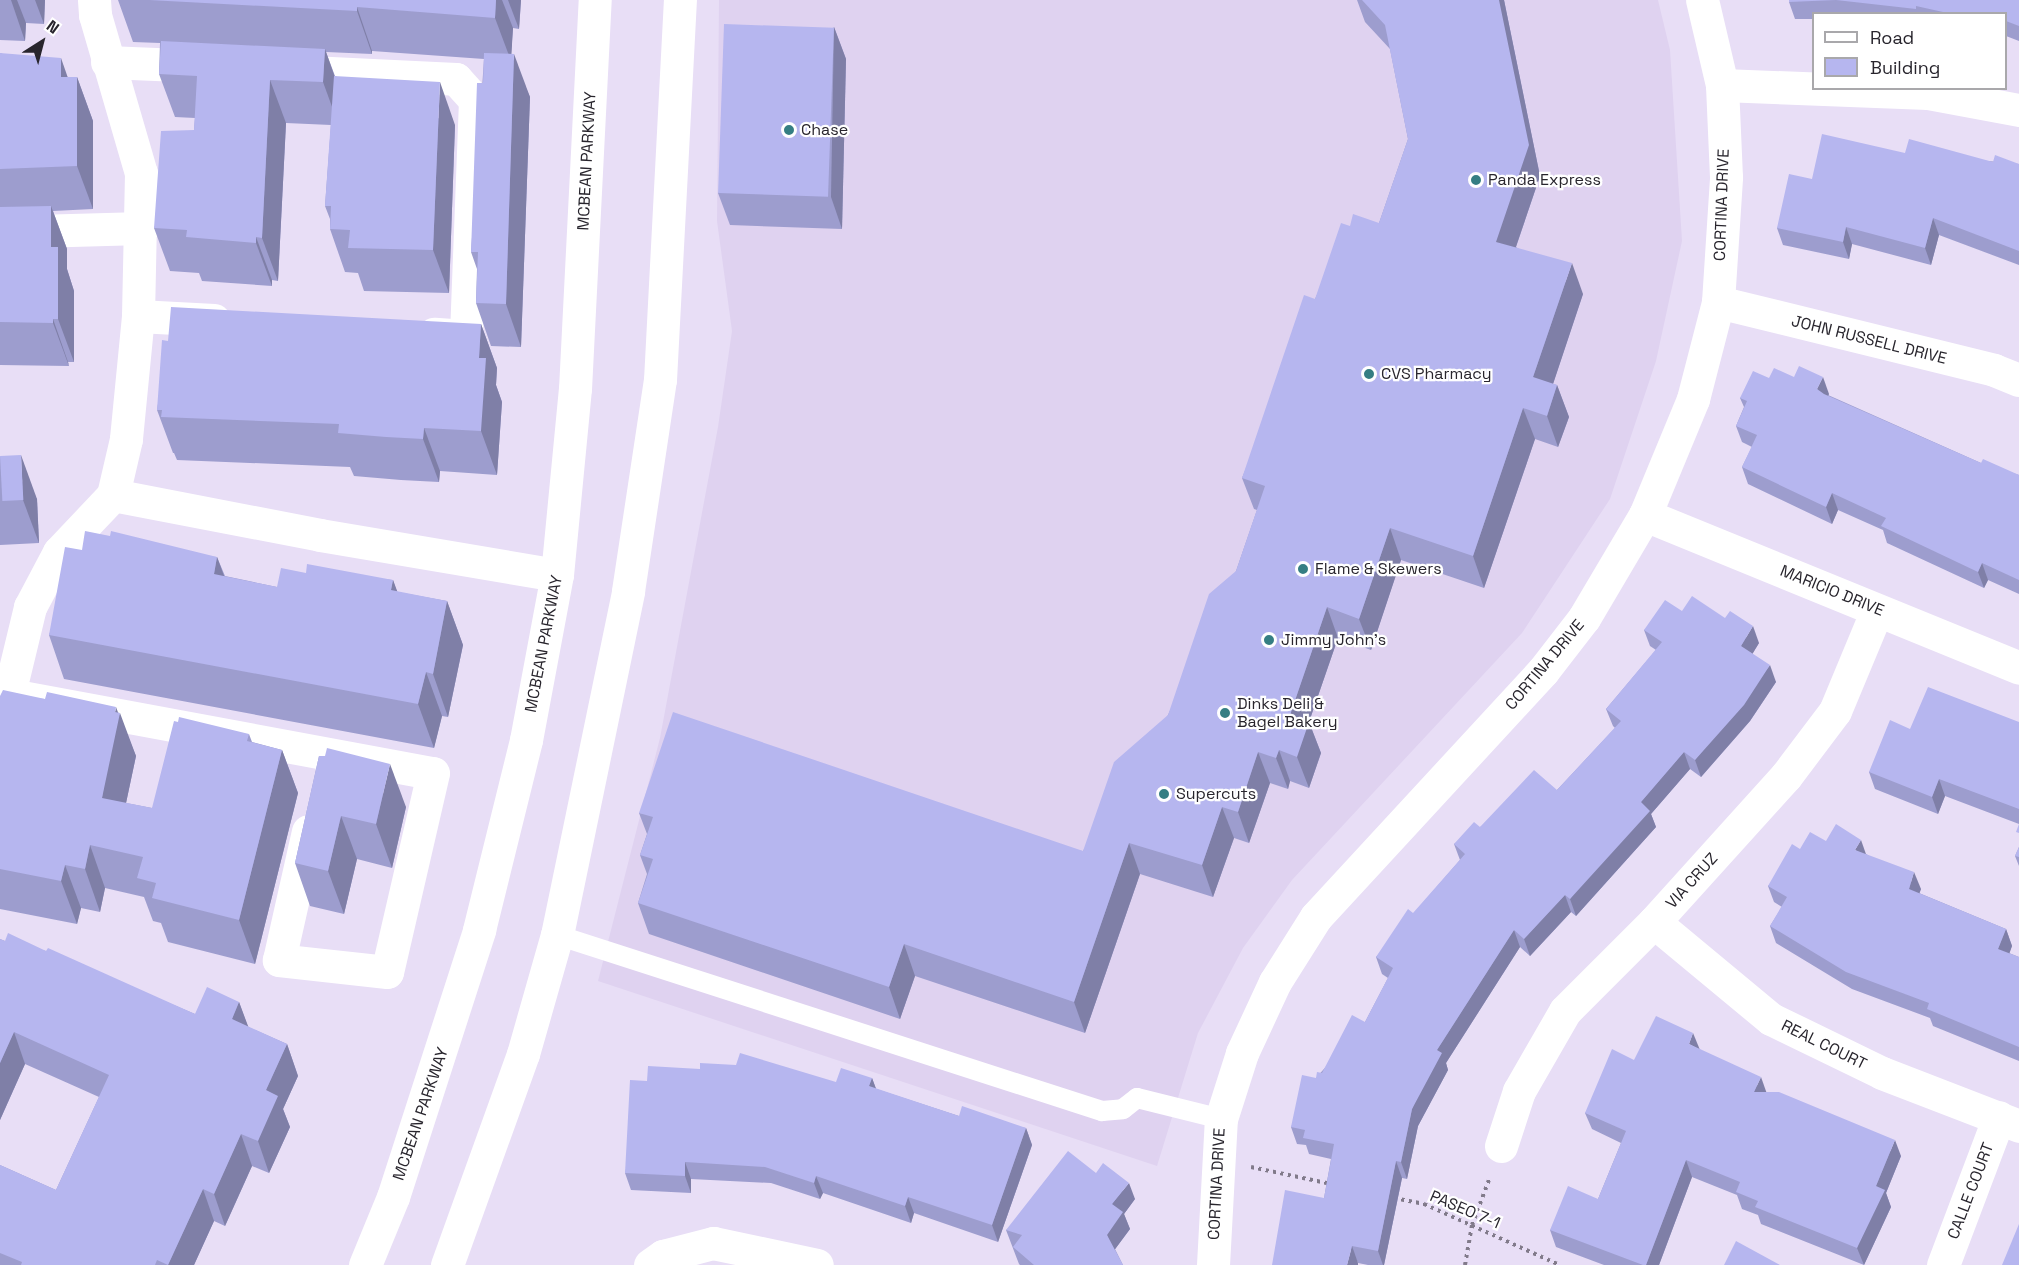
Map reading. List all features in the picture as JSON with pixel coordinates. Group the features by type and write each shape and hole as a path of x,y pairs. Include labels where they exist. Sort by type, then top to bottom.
{"street":[{"path":"0,731 4,693 30,607 59,552 113,495 126,439 138,316 142,228 141,173 107,62 94,0"},
{"name":"MCBEAN PARKWAY","path":"365,1265 393,1197 479,930 526,740 557,575 575,389 595,0"},
{"path":"447,1265 523,1054 557,935 628,591 660,380 680,0"},
{"name":"CORTINA DRIVE","path":"1213,1265 1216,1159 1221,1119 1242,1053 1275,982 1316,917 1544,672 1584,618 1646,515 1693,399 1718,302 1726,177 1722,86 1702,0"},
{"path":"107,62 456,79 475,100 466,336 408,332"},
{"path":"1722,86 1812,89"},
{"path":"1840,90 1928,93 2019,110"},
{"path":"0,232 142,228"},
{"name":"JOHN RUSSELL DRIVE","path":"1718,302 1994,370 2019,380"},
{"path":"138,316 244,322"},
{"path":"113,495 320,535 557,575"},
{"name":"MARICIO DRIVE","path":"1646,515 2019,668"},
{"name":"VIA CRUZ","path":"1501,1146 1519,1090 1565,1011 1654,922 1786,776 1835,711 1877,610"},
{"path":"4,693 326,753 433,773 387,972 279,960 326,753"},
{"name":"REAL COURT","path":"1654,922 1771,1019 1882,1073 2009,1122"},
{"name":"CALLE COURT","path":"1943,1265 2009,1122"},
{"path":"650,1265 663,1256 713,1243 803,1261"}],"lane":[{"path":"557,935 1102,1111 1123,1108 1137,1098 1221,1119"}],"path":[{"path":"1465,1265 1472,1225 1501,1146"},
{"path":"1216,1159 1343,1187"},
{"name":"PASEO 7-1","path":"1389,1197 1424,1204 1560,1265"}],"shaded area":[{"path":"719,0 1658,0 1670,50 1682,241 1656,361 1610,499 1522,633 1292,880 1243,948 1198,1033 1157,1166 598,981 660,738 718,427 732,331 717,221"}],"building":[{"path":"149,0 496,0 495,18 357,7 357,11"},
{"path":"1362,0 1499,0 1529,145 1496,242 1572,263 1533,377 1557,385 1547,416 1523,408 1473,556 1390,528 1359,619 1327,607 1290,715 1309,722 1297,757 1279,750 1276,758 1258,752 1238,812 1222,807 1202,865 1129,843 1074,1002 904,944 889,987 638,903 653,859 640,855 653,817 639,813 673,712 1083,851 1114,762 1168,715 1209,594 1236,571 1265,486 1242,478 1304,295 1315,299 1341,223 1350,226 1353,214 1379,223 1408,139 1385,25"},
{"path":"1789,0 1836,0 1789,2"},
{"path":"1836,0 2019,0 2019,26 2007,21 2007,12 1943,12 1916,6 1916,9"},
{"path":"724,24 834,28 828,197 718,193"},
{"path":"161,41 325,49 323,82 270,80 262,238 256,237 256,243 186,237 187,230 154,228 161,131 194,130 197,76 159,74"},
{"path":"0,53 61,58 61,77 77,77 77,166 0,169"},
{"path":"484,53 514,54 506,304 476,303 478,252 471,252 477,83 483,83"},
{"path":"334,76 440,82 433,250 348,248 350,230 330,229 331,206 325,206"},
{"path":"1822,134 1905,153 1909,139 1993,162 1995,155 2019,164 2019,251 1933,218 1925,248 1846,227 1843,242 1777,228 1789,174 1812,179"},
{"path":"51,206 51,247 58,247 58,319 53,319 53,323 0,322 0,207"},
{"path":"171,307 481,324 479,358 486,358 481,431 424,428 423,439 338,433 339,424 161,417 162,410 157,410 162,340 168,341"},
{"path":"1799,366 1823,377 1817,389 1824,394 1981,463 1983,459 2019,475 2019,580 1982,563 1978,572 1881,526 1886,518 1832,493 1826,507 1742,467 1757,435 1736,426 1747,401 1740,398 1753,371 1769,378 1774,368 1794,377"},
{"path":"21,455 23,500 2,501 0,456"},
{"path":"85,531 110,536 111,531 217,557 214,574 277,587 281,568 306,573 307,564 393,580 391,590 447,601 433,674 426,672 418,704 49,635 65,547 82,550"},
{"path":"1692,596 1725,618 1730,611 1753,626 1741,646 1770,665 1744,705 1695,760 1684,752 1641,802 1650,811 1570,899 1565,895 1524,939 1514,930 1437,1050 1442,1053 1412,1109 1401,1162 1396,1161 1378,1251 1352,1246 1347,1265 1272,1265 1285,1190 1324,1198 1334,1144 1303,1138 1305,1130 1291,1127 1302,1075 1316,1078 1317,1072 1322,1073 1352,1015 1365,1022 1393,968 1376,957 1408,909 1413,913 1465,854 1454,844 1474,822 1480,827 1534,770 1557,790 1621,721 1606,709 1662,642 1644,630 1665,600 1682,611"},
{"path":"1928,687 2019,722 2019,809 1939,779 1932,797 1869,772 1890,720 1910,729"},
{"path":"3,690 45,699 47,692 116,707 115,712 120,713 102,798 152,808 174,721 178,722 179,717 249,734 247,741 282,750 239,920 152,898 156,883 137,878 143,857 90,845 85,869 65,865 61,881 0,869 0,696"},
{"path":"327,748 390,764 376,824 341,816 328,871 295,863 319,756 325,756"},
{"path":"1836,824 1861,840 1855,850 1914,872 1909,889 2006,929 1998,949 2019,957 2019,1047 1927,1009 1929,1003 1846,972 1770,926 1787,897 1768,886 1792,844 1800,849 1810,832 1826,841"},
{"path":"8,933 46,951 48,948 195,1014 207,987 239,1002 232,1019 287,1044 266,1090 278,1096 258,1141 241,1134 214,1194 203,1189 168,1265 157,1260 155,1265 21,1265 22,1262 0,1253 0,1165 56,1190 109,1075 14,1032 0,1063 0,939 5,941"},
{"path":"1656,1016 1693,1033 1689,1044 1761,1077 1754,1092 1779,1092 1895,1140 1876,1186 1885,1190 1857,1248 1755,1207 1758,1201 1736,1192 1740,1182 1686,1160 1646,1265 1550,1230 1568,1186 1598,1199 1626,1131 1585,1113 1612,1049 1634,1060"},
{"path":"740,1053 836,1082 841,1068 872,1078 869,1086 959,1116 962,1106 1026,1128 992,1225 908,1197 905,1206 816,1176 814,1183 765,1167 685,1162 685,1176 625,1173 630,1080 647,1081 648,1066 700,1069 700,1063 736,1065"},
{"path":"1068,1151 1096,1173 1103,1163 1129,1183 1112,1204 1123,1212 1107,1235 1123,1265 1034,1265 1013,1247 1022,1235 1006,1230"},
{"path":"2019,1224 2019,1265 2002,1265"},
{"path":"1736,1241 1780,1265 1724,1265"}],"place":[{"name":"Chase","path":"789,130"},
{"name":"Panda Express","path":"1476,180"},
{"name":"CVS Pharmacy","path":"1369,374"},
{"name":"Flame & Skewers","path":"1303,569"},
{"name":"Jimmy John's","path":"1269,640"},
{"name":"Dinks Deli & Bagel Bakery","path":"1225,713"},
{"name":"Supercuts","path":"1164,794"}]}
